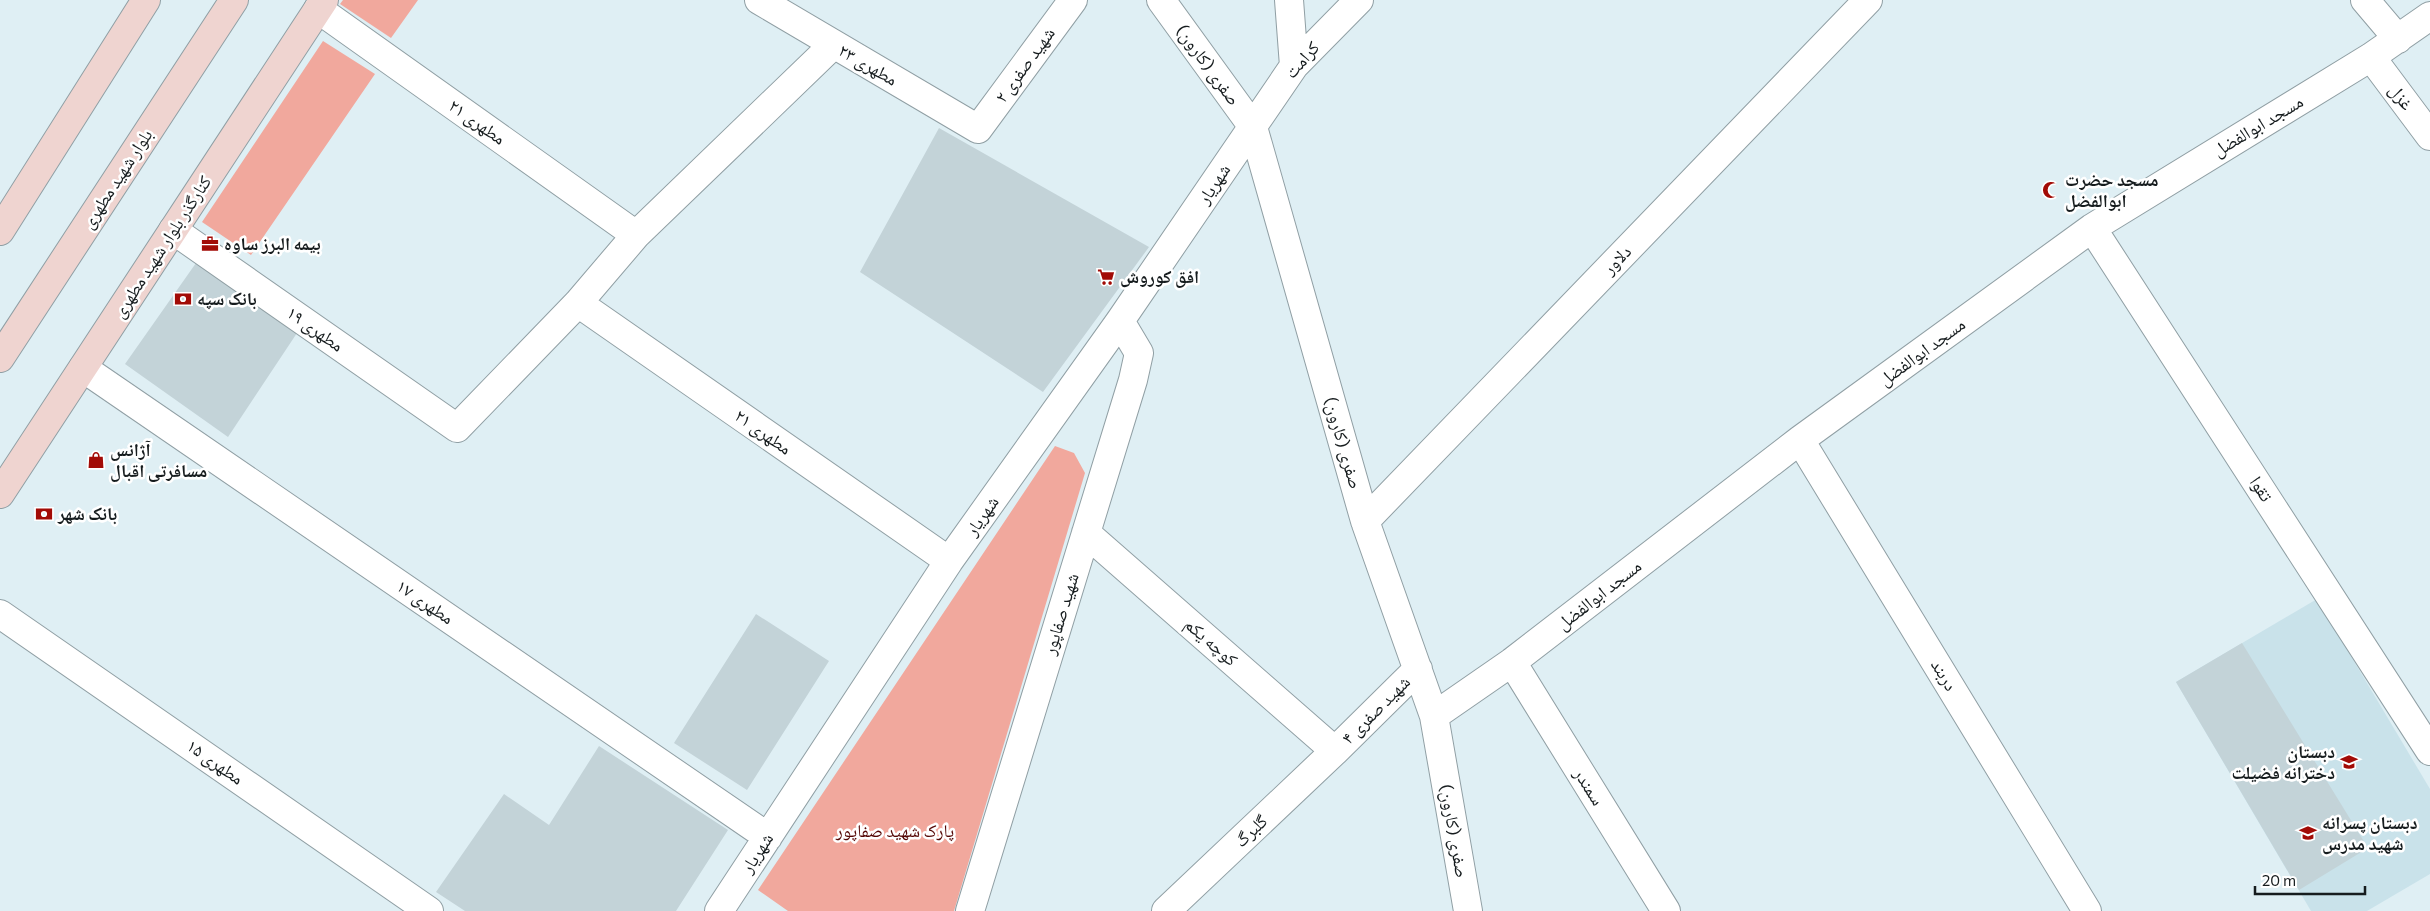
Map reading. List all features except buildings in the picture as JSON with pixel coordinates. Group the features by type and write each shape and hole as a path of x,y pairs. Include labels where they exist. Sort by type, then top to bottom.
{"street":[{"path":"0,231 146,0"},
{"name":"بلوار شهید مطهری","path":"0,358 234,0"},
{"name":"مطهری ۲۳","path":"759,0 978,129"},
{"name":"شهید صفری ۲","path":"978,129 1073,0"},
{"name":"صفری (کارون)","path":"1161,0 1253,126 1365,521 1434,716 1468,911"},
{"path":"1289,0 1294,66"},
{"name":"کرامت","path":"1253,126 1294,66 1359,0"},
{"name":"دلاور","path":"1365,521 1868,0"},
{"path":"2365,0 2398,38"},
{"name":"کنارگذر بلوار شهید مطهری","path":"0,494 321,5"},
{"name":"مطهری ۲۱","path":"321,5 636,235"},
{"name":"مسجد ابوالفضل","path":"1434,716 1512,662 1800,440 2092,228 2371,57 2430,16"},
{"path":"578,303 636,235 833,45"},
{"name":"غزل","path":"2371,57 2430,136"},
{"name":"شهریار","path":"719,911 949,561 1120,321 1253,126"},
{"name":"تقوا","path":"2092,228 2430,751"},
{"name":"مطهری ۱۹","path":"173,230 457,428 578,303"},
{"name":"مطهری ۲۱","path":"578,303 949,561"},
{"name":"شهید صفاپور","path":"970,911 1133,380 1139,353 1120,321"},
{"name":"مطهری ۱۷","path":"83,368 768,837"},
{"name":"دربند","path":"1800,440 2087,911"},
{"name":"کوچه یکم","path":"1086,533 1335,751"},
{"name":"مطهری ۱۵","path":"0,614 429,911"},
{"name":"سمندر","path":"1512,662 1666,911"},
{"name":"شهید صفری ۴","path":"1335,751 1418,669"},
{"name":"گلبرگ","path":"1166,911 1335,751"}],"shaded area":[{"path":"2317,599 2430,789 2430,874 2367,911 2311,911 2176,682"}],"green space":[{"path":"343,0 418,0 391,38 340,4"},
{"path":"323,41 375,74 251,255 202,222"},
{"name":"پارک شهید صفاپور","path":"1055,446 1074,453 1085,473 954,911 788,911 758,890"}],"place":[{"name":"مسجد حضرت ابوالفضل","path":"2051,190"},
{"name":"بیمه البرز ساوه","path":"210,244"},
{"name":"افق کوروش","path":"1106,277"},
{"name":"بانک سپه","path":"183,299"},
{"name":"آژانس مسافرتی اقبال","path":"96,460"},
{"name":"بانک شهر","path":"44,514"},
{"name":"دبستان دخترانه فضیلت","path":"2349,762"},
{"name":"دبستان پسرانه شهید مدرس","path":"2308,833"}]}
